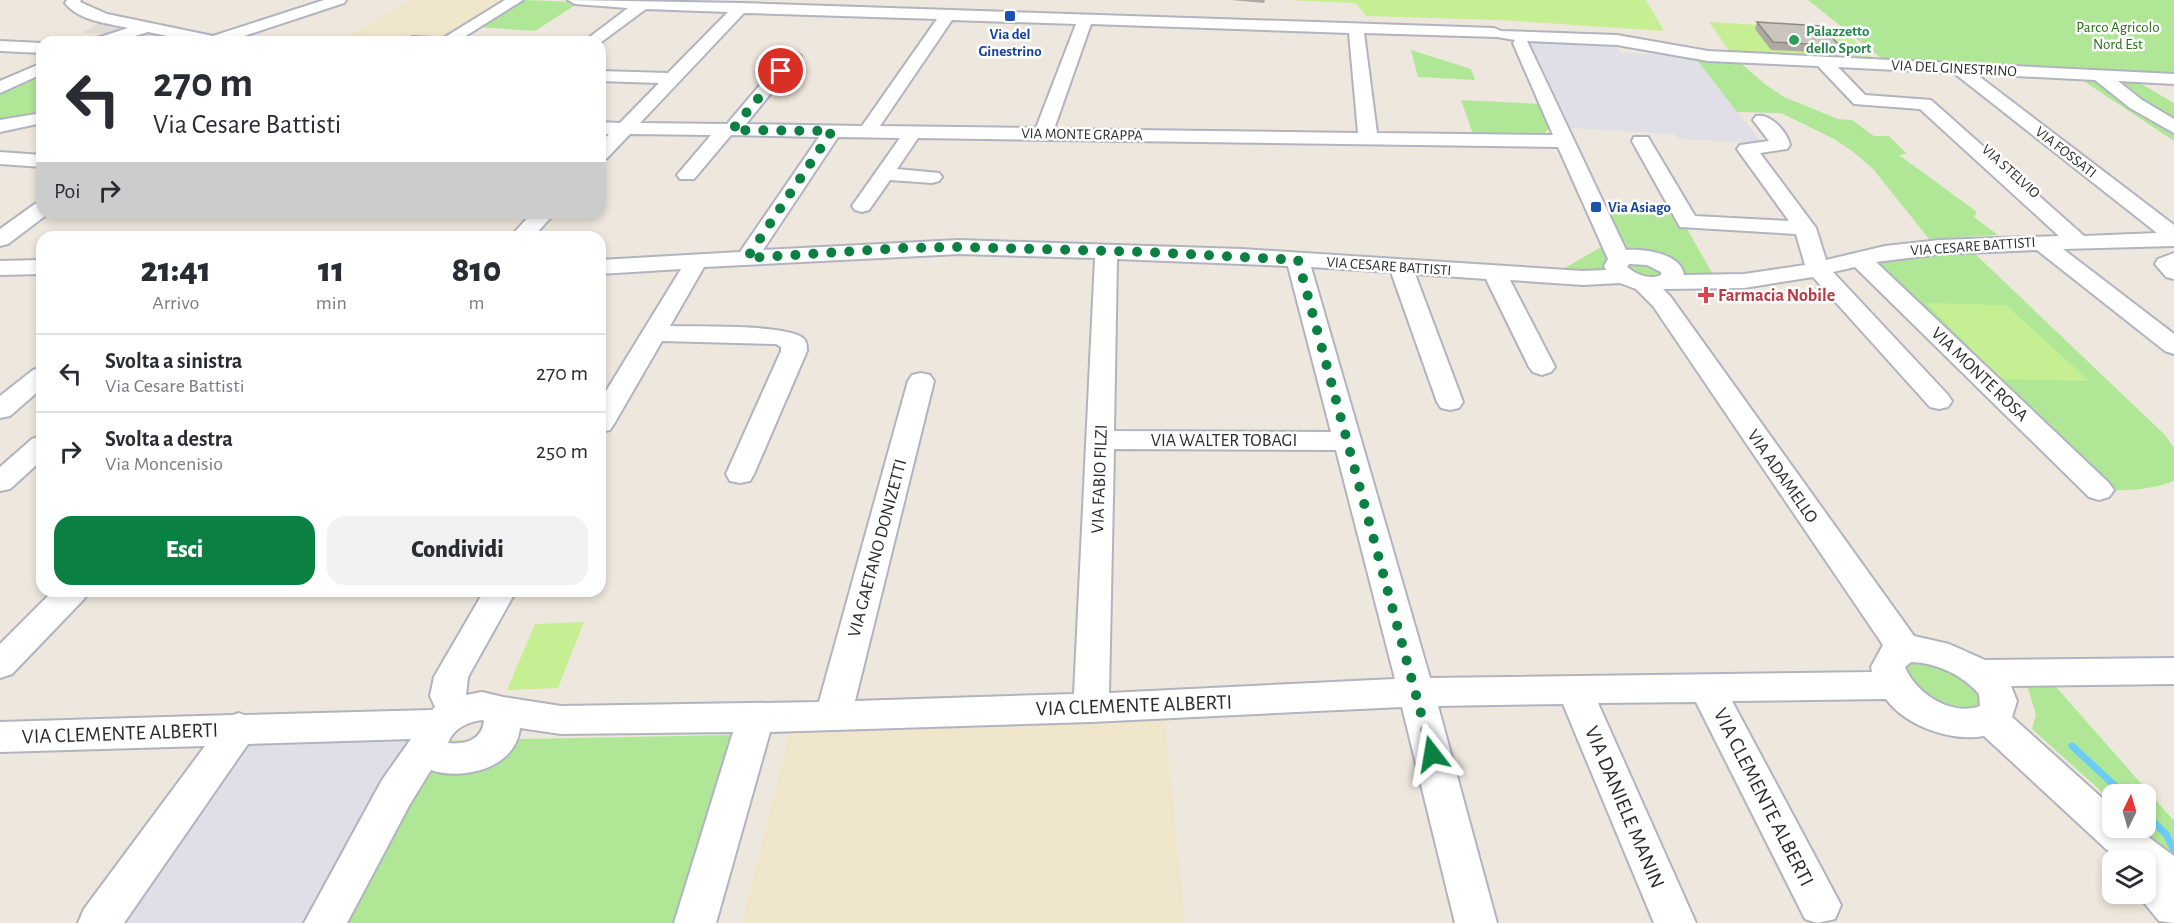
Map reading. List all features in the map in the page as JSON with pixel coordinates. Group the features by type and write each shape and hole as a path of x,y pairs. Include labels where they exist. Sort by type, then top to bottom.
{"street":[{"path":"74,0 72,3 88,13 103,18 189,36"},
{"path":"227,36 339,0"},
{"path":"455,36 516,0"},
{"name":"VIA DEL GINESTRINO","path":"575,0 642,5 732,4 784,8 1411,30 1503,43 1625,41 1704,55 2174,79"},
{"path":"784,8 798,0"},
{"path":"606,148 674,78 732,4"},
{"path":"599,36 642,5"},
{"path":"867,132 948,14"},
{"path":"1043,134 1085,19"},
{"path":"119,36 147,27"},
{"path":"1356,28 1368,138"},
{"path":"1503,43 1531,70 1565,141 1644,273"},
{"path":"0,46 36,48"},
{"path":"1727,48 1772,51"},
{"path":"687,175 793,56"},
{"path":"1823,62 1860,100 1929,103"},
{"name":"VIA STELVIO","path":"1893,65 1929,103 2083,241"},
{"name":"VIA FOSSATI","path":"1959,69 2174,237"},
{"path":"0,88 36,71"},
{"path":"2098,75 2136,104 2174,127"},
{"path":"606,76 674,78"},
{"path":"7,124 36,119"},
{"path":"1762,120 1780,141 1780,145 1747,149 1805,228 1818,269 1940,401"},
{"path":"7,124 36,131"},
{"name":"VIA MONTE GRAPPA","path":"606,128 1565,141"},
{"path":"747,258 832,131"},
{"path":"862,206 913,132"},
{"path":"1641,141 1688,222 1805,228"},
{"path":"0,158 36,161"},
{"path":"884,174 932,177"},
{"path":"0,239 36,212"},
{"path":"527,231 538,219"},
{"name":"VIA CESARE BATTISTI","path":"606,267 931,247 1106,250 1583,278 1644,273 1706,283 1775,277 1860,259 1940,247 2174,237"},
{"path":"2040,242 2174,346"},
{"name":"VIA FABIO FILZI","path":"1091,708 1106,250"},
{"name":"VIA MONTE ROSA","path":"1860,259 2098,490"},
{"path":"1298,260 1416,692 1476,923"},
{"path":"2174,260 2166,264 2174,272"},
{"path":"606,414 696,262"},
{"path":"0,268 36,267"},
{"path":"1401,268 1450,402"},
{"name":"VIA ADAMELLO","path":"1644,273 1905,650"},
{"path":"1495,274 1542,367"},
{"path":"655,333 776,337 791,340 795,345 740,474"},
{"path":"0,410 36,380"},
{"name":"VIA GAETANO DONIZETTI","path":"832,715 921,381"},
{"name":"VIA WALTER TOBAGI","path":"1101,440 1346,441"},
{"path":"0,482 36,450"},
{"path":"0,666 67,597"},
{"path":"445,735 451,677 497,597"},
{"path":"1923,649 1944,654 1980,673 1993,688 1998,699 1998,709 1990,719 1969,723 1941,717 1914,704 1894,685 1888,664 1895,654 1905,650 1923,649"},
{"path":"1980,673 2174,671"},
{"name":"VIA CLEMENTE ALBERTI","path":"0,736 239,728 445,735 473,757 496,727 528,729 561,720 1091,708 1416,692 1894,685"},
{"name":"VIA CLEMENTE ALBERTI","path":"1707,688 1820,905"},
{"name":"VIA DANIELE MANIN","path":"1575,691 1675,923"},
{"path":"325,923 388,811 418,782 445,735 482,706 496,727"},
{"path":"695,923 756,717"},
{"path":"1990,719 2126,849 2174,880"},
{"name":"VIA CLEMENTE ALBERTI","path":"99,923 239,728"},
{"path":"2156,887 2174,907"}],"shaded area":[{"path":"410,0 504,0 446,36 347,36"},
{"path":"100,22 177,36 127,36 113,35 116,33 83,33"},
{"path":"1529,40 1613,42 1621,53 1694,56 1762,143 1680,139 1674,134 1571,128"},
{"path":"1165,719 1185,923 742,923 790,732"},
{"path":"417,741 313,923 118,923 245,744"}],"green space":[{"path":"522,0 580,2 535,31 476,27"},
{"path":"1287,0 1646,0 1664,31 1500,20 1366,16 1356,3"},
{"name":"Parco Agricolo Nord Est","path":"1808,0 2174,0 2174,74 1886,62"},
{"path":"1709,22 1844,30 1872,58 1730,52"},
{"path":"1411,50 1471,69 1475,80 1418,77"},
{"path":"1694,56 1735,58 1766,85 1784,97 1838,119 1852,120 1874,136 1889,136 1907,154 1899,155 1977,212 1974,217 1998,235 1929,239 1873,169 1852,151 1834,139 1781,113 1737,112"},
{"path":"36,74 36,118 0,124 0,89"},
{"path":"2076,76 2133,79 2174,103 2174,141"},
{"path":"1461,100 1541,104 1551,126 1544,134 1537,137 1474,137"},
{"path":"1598,212 1679,215 1722,290 1568,283 1563,269 1603,246"},
{"path":"1971,250 2165,435 2174,448 2174,481 2137,490 2098,489 1869,261"},
{"path":"1926,303 2006,305 2089,381 2001,379"},
{"path":"584,622 558,688 507,690 535,624"},
{"path":"1914,662 1944,663 1980,692 1979,703 1961,709 1938,705 1926,699 1906,673 1908,665"},
{"path":"2050,680 2141,784 2102,784 2102,792 2032,729 2036,715 2027,685"},
{"path":"734,735 676,923 313,923 417,741"},
{"path":"2156,801 2174,821 2174,858 2152,838 2156,838"}],"building":[{"path":"1757,22 1821,26 1840,46 1773,42"}],"waterway":[{"path":"2072,746 2113,784"},
{"path":"2156,824 2166,834 2174,850"}],"place":[{"name":"Via del Ginestrino","path":"1010,16"},
{"name":"Palazzetto dello Sport","path":"1794,40"},
{"name":"Via Asiago","path":"1596,207"},
{"name":"Farmacia Nobile","path":"1706,295"}],"route":[{"path":"781,71 732,130 832,131 747,258 903,248 959,247 1147,252 1298,260 1432,754"}]}
